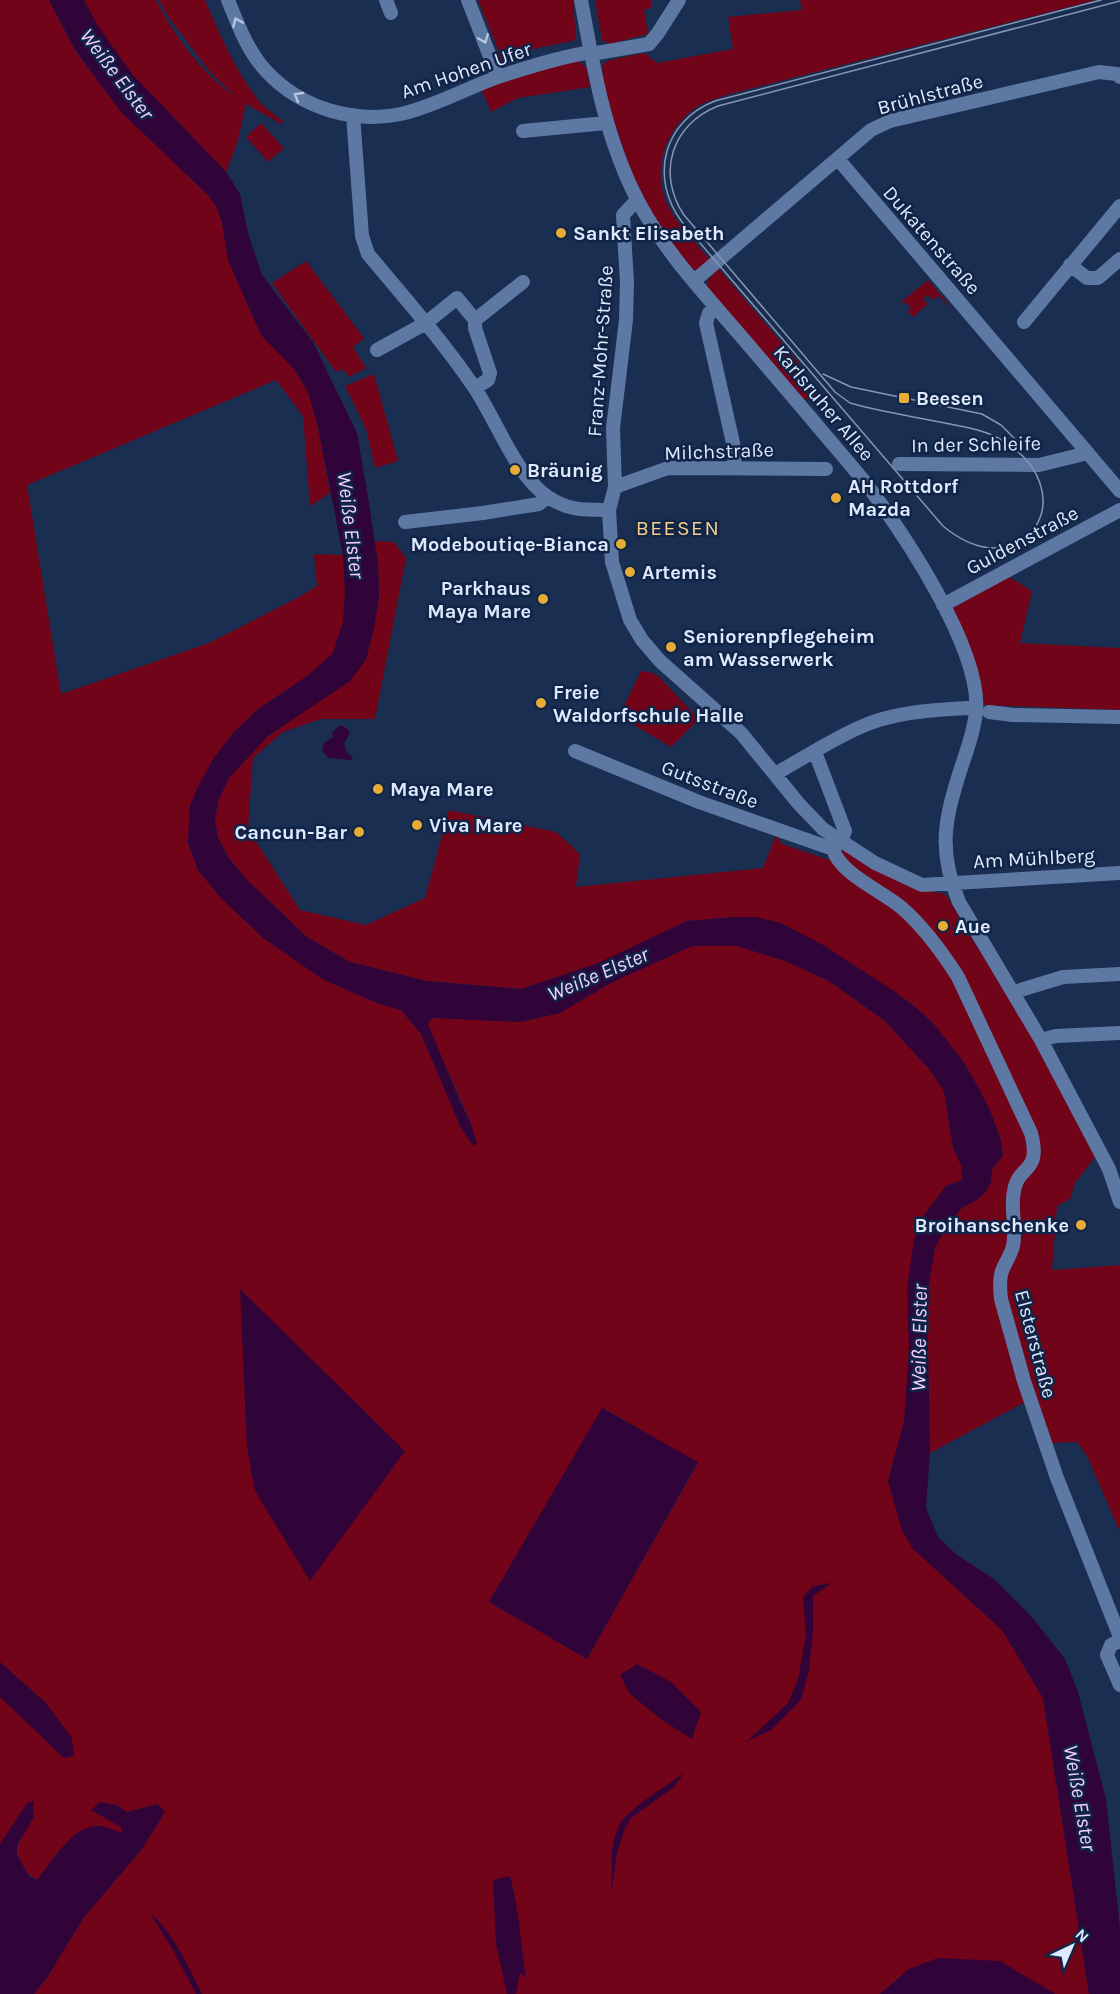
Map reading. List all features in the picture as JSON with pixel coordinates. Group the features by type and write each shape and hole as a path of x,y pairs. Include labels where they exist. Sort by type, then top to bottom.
{"street":[{"name":"Am Hohen Ufer","path":"228,0 246,43 266,71 294,95 327,111 386,116 403,113 498,78 591,53 649,44 679,0"},
{"path":"468,0 498,78"},
{"name":"Karlsruher Allee","path":"581,0 606,123 637,200 657,232 694,281 864,481 903,535 943,604 970,668 976,710 971,739 946,822 946,862 951,882 967,916 1041,1040 1109,1169 1120,1202"},
{"name":"Brühlstraße","path":"694,281 871,130 890,121 1100,72 1117,74 1120,77"},
{"path":"353,115 362,236 368,254 426,323 475,388 520,466 547,496 576,510 609,510"},
{"path":"523,131 606,123"},
{"name":"Dukatenstraße","path":"838,159 1088,453"},
{"name":"Franz-Mohr-Straße","path":"637,200 623,215 627,283 626,320 613,428 615,487 609,510 612,562 616,578 630,620 642,640 660,661 741,733 836,845"},
{"path":"1024,322 1119,210"},
{"path":"1070,265 1087,278 1098,278 1120,259"},
{"path":"475,320 523,282"},
{"path":"377,350 426,323 457,298 475,320 475,328 490,373 488,380 475,388"},
{"path":"716,307 709,314 706,323 734,443 735,468"},
{"path":"1088,453 1120,491"},
{"name":"In der Schleife","path":"899,464 1039,465 1088,453"},
{"name":"Milchstraße","path":"615,487 668,468 826,469"},
{"path":"405,522 539,504 547,496"},
{"name":"Guldenstraße","path":"943,604 1120,510"},
{"path":"775,774 856,729 877,721 925,710 969,708"},
{"path":"988,712 1013,715 1120,717"},
{"name":"Gutsstraße","path":"575,751 699,802 836,845"},
{"path":"815,752 844,827 843,836 836,845"},
{"name":"Am Mühlberg","path":"836,845 922,885 1120,873"},
{"name":"Elsterstraße","path":"836,845 835,855 853,874 903,909 944,955 967,994 1031,1133 1035,1148 1033,1160 1028,1170 1021,1175 1014,1189 1013,1208 1016,1226 1013,1248 1001,1272 999,1286 1001,1299 1024,1381 1057,1478 1120,1639"},
{"path":"1014,992 1063,977 1120,974"},
{"path":"1041,1040 1056,1036 1120,1033"},
{"path":"1120,1639 1111,1645 1107,1655 1120,1685"}],"shaded area":[{"path":"0,0 49,0 74,49 121,112 208,195 216,206 222,222 228,260 261,335 294,369 308,392 318,427 330,493 310,506 303,416 276,380 27,485 61,694 209,643 317,586 314,554 343,555 345,592 343,622 333,653 310,674 257,710 234,732 213,759 190,806 188,843 198,870 220,897 324,980 377,1003 401,1010 421,1034 461,1128 470,1121 427,1024 432,1017 520,1022 559,1013 611,983 692,946 737,946 785,961 829,981 885,1021 929,1069 944,1091 953,1148 961,1165 962,1180 946,1186 925,1214 909,1351 904,1422 888,1481 947,1580 1002,1630 1043,1698 1089,1994 1055,1994 909,1969 880,1994 34,1994 48,1976 84,1917 142,1849 158,1804 127,1812 116,1805 100,1802 92,1810 121,1827 122,1834 57,1853 38,1880 24,1868 18,1851 20,1840 32,1819 5,1837 0,1844","holes":["603,1408 698,1463 587,1659 489,1602"]},
{"path":"84,0 156,0 190,53 212,77 235,96 210,72 167,15 159,0 205,0 242,77 261,103 283,121 281,124 246,104 237,144 226,172 132,74 98,26"},
{"path":"478,0 573,0 576,38 573,41 537,48 499,61 493,55 499,52"},
{"path":"595,0 651,0 651,8 644,10 648,34 609,44 602,40"},
{"path":"800,0 1096,0 726,95 700,105 678,124 670,136 661,163 663,192 668,206 682,228 711,261 699,269 691,269 669,242 635,179 609,102 603,64 610,60 644,53 657,63 733,49 728,17 802,10"},
{"path":"578,54 580,63 586,67 590,87 518,98 491,112 480,86"},
{"path":"261,123 284,148 268,162 246,137"},
{"path":"306,261 364,338 353,347 366,368 349,377 343,369 336,372 272,283"},
{"path":"718,268 799,363 796,366 820,394 811,399 801,398 708,291 708,280"},
{"path":"928,280 952,308 938,296 933,300 928,295 923,299 928,304 913,317 908,312 910,308 908,304 901,302"},
{"path":"374,374 398,461 375,468 366,429 345,386"},
{"path":"375,541 394,542 406,558 375,719 321,719 283,732 253,758 248,829 300,910 366,925 425,898 449,810 556,832 580,854 576,887 763,868 776,835 782,844 829,860 842,850 914,889 947,896 1019,1013 1095,1157 1075,1183 1070,1199 1057,1206 1052,1270 1120,1265 1120,1532 1087,1456 1077,1442 1052,1443 1046,1427 1023,1403 930,1453 927,1295 935,1248 948,1222 962,1208 978,1199 991,1182 992,1170 1003,1155 1001,1140 989,1108 963,1061 933,1023 913,1005 823,945 756,917 687,921 596,964 521,989 427,981 350,962 307,937 245,878 228,857 218,837 215,821 218,801 229,778 245,758 268,736 300,713 379,597"},
{"path":"1008,576 1032,591 1020,643 1120,648 1120,710 983,705 979,677 950,610"},
{"path":"641,671 653,673 659,677 699,719 671,747 619,716"}],"water":[{"name":"Weiße Elster","path":"49,0 84,0 98,26 132,74 226,172 240,194 248,233 262,275 313,342 357,433 378,563 379,597 366,660 350,681 268,736 229,778 218,801 215,821 218,837 228,857 245,878 307,937 350,962 427,981 521,989 596,964 687,921 756,917 781,923 823,945 913,1005 933,1023 963,1061 977,1085 1001,1140 1003,1155 992,1170 991,1182 986,1192 962,1208 949,1222 935,1248 927,1295 930,1453 926,1508 938,1537 957,1555 994,1579 1031,1616 1065,1659 1078,1692 1106,1799 1120,1928 1120,1994 1089,1994 1043,1698 1002,1630 913,1549 902,1531 888,1481 904,1421 909,1351 907,1287 914,1240 925,1214 946,1186 962,1180 961,1165 953,1148 944,1091 929,1069 885,1021 829,981 785,961 737,946 692,946 611,983 560,1013 520,1022 432,1018 428,1024 470,1121 477,1143 473,1146 461,1128 421,1034 401,1010 377,1003 324,980 263,938 220,897 198,870 188,843 190,806 197,789 213,759 234,732 257,710 310,674 333,653 343,622 345,592 343,555 318,427 308,392 294,369 261,335 228,260 222,222 216,206 208,195 121,112 74,48"},
{"path":"341,725 349,730 344,743 347,752 353,758 351,760 329,758 322,751 324,743 333,737 333,731"},
{"path":"240,1289 405,1451 310,1581 255,1491 247,1447"},
{"path":"602,1408 698,1462 587,1659 489,1602"},
{"path":"832,1583 813,1596 813,1632 809,1671 801,1700 771,1730 746,1742 788,1703 798,1679 806,1636 803,1597 813,1586"},
{"path":"0,1662 45,1702 72,1738 74,1756 64,1758 0,1697"},
{"path":"637,1664 671,1682 701,1712 692,1739 662,1720 630,1694 620,1675"},
{"path":"684,1773 674,1787 631,1818 617,1853 612,1890 612,1849 623,1819"},
{"path":"34,1801 33,1819 17,1845 17,1855 29,1876 37,1880 64,1846 80,1831 99,1826 122,1833 121,1827 91,1810 100,1802 116,1805 127,1812 158,1804 165,1812 142,1849 84,1917 48,1976 34,1994 0,1994 0,1844 27,1803"},
{"path":"510,1876 518,1914 526,1978 520,1973 516,1994 507,1994 496,1944 493,1880"},
{"path":"150,1913 173,1940 202,1994 196,1994"},
{"path":"938,1958 1000,1961 1055,1994 880,1994 909,1969"}],"tram line":[{"path":"1101,0 715,101 697,110 683,122 673,136 667,152 664,170 666,187 672,205 682,222 943,526 973,544 999,548 1021,541 1036,526 1043,506 1040,482 1025,459 998,438 986,432 850,403 835,392 684,215 671,183 670,167 673,152 689,125 702,114 718,106 1120,1"},
{"path":"823,374 851,387 982,414 1001,425 1026,450"}],"place":[{"name":"Sankt Elisabeth","path":"561,233"},
{"name":"Beesen","path":"904,398"},
{"name":"Bräunig","path":"515,470"},
{"name":"AH Rottdorf Mazda","path":"836,498"},
{"name":"Modeboutiqe-Bianca","path":"621,544"},
{"name":"Artemis","path":"630,572"},
{"name":"Parkhaus Maya Mare","path":"543,599"},
{"name":"Seniorenpflegeheim am Wasserwerk","path":"671,647"},
{"name":"Freie Waldorfschule Halle","path":"541,703"},
{"name":"Maya Mare","path":"378,789"},
{"name":"Viva Mare","path":"417,825"},
{"name":"Cancun-Bar","path":"359,832"},
{"name":"Aue","path":"943,926"},
{"name":"Broihanschenke","path":"1081,1225"}],"district":[{"name":"BEESEN","path":"678,528"}]}
